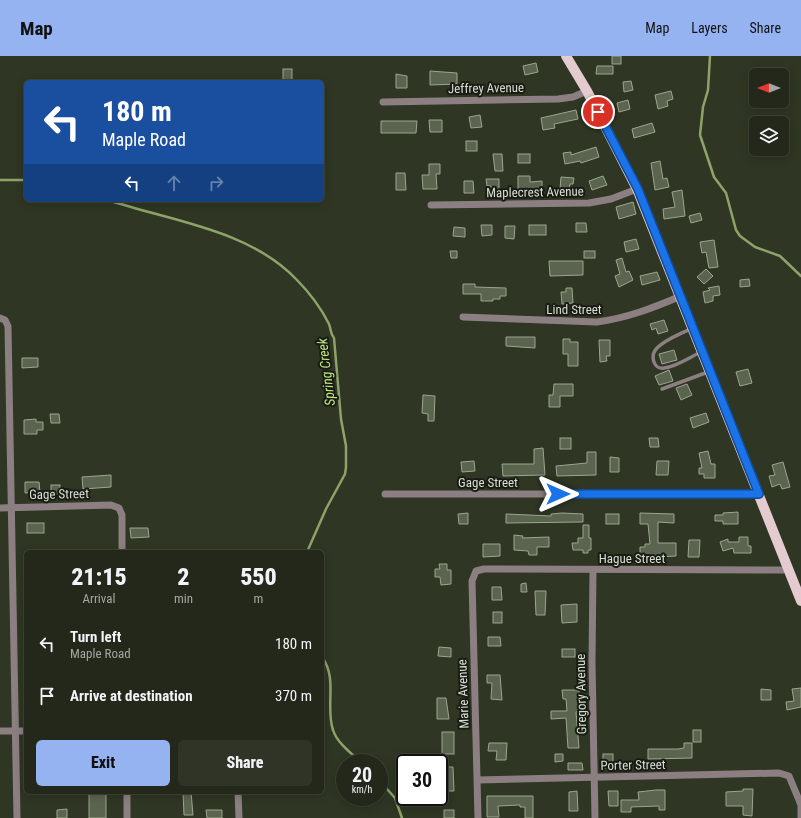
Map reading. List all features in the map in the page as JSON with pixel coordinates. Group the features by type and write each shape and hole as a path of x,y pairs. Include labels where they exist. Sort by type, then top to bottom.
{"main road":[{"path":"566,56 587,91 638,189 801,601"}],"street":[{"name":"Jeffrey Avenue","path":"383,102 558,99 573,97 587,91"},
{"name":"Maplecrest Avenue","path":"431,205 590,203 610,199 638,189"},
{"name":"Lind Street","path":"463,317 597,322 619,319 643,313 681,296"},
{"path":"3,319 8,326 10,507 17,818"},
{"name":"Gage Street","path":"385,494 759,494"},
{"name":"Gage Street","path":"0,508 111,505 119,508 122,515 122,550"},
{"name":"Hague Street","path":"476,571 484,569 788,570"},
{"name":"Gregory Avenue","path":"594,570 595,818"},
{"name":"Marie Avenue","path":"476,571 472,581 478,818"},
{"path":"0,731 24,731"},
{"name":"Porter Street","path":"478,780 779,773 789,776 801,805"},
{"path":"127,794 127,818"},
{"path":"238,794 239,818"},
{"path":"801,805 801,818"}],"lane":[{"path":"693,328 663,342 655,349 653,354 656,366 662,369 668,368 702,352"},
{"path":"662,389 710,371"}],"building":[{"path":"612,56 621,56 621,64 612,64"},
{"path":"536,63 538,72 525,75 523,66"},
{"path":"597,66 613,66 613,74 596,74"},
{"path":"283,69 292,69 292,80 283,80"},
{"path":"430,71 457,73 457,84 430,85"},
{"path":"396,74 407,76 407,88 396,88"},
{"path":"631,81 633,90 624,92 623,82"},
{"path":"671,91 673,99 667,101 668,106 658,109 655,95"},
{"path":"628,100 630,109 619,112 617,103"},
{"path":"576,110 578,119 554,124 555,128 543,130 541,118"},
{"path":"480,115 482,127 471,128 469,117"},
{"path":"429,120 442,120 442,132 430,132"},
{"path":"381,121 417,121 416,133 381,133"},
{"path":"652,123 655,132 634,138 632,129"},
{"path":"466,141 477,141 477,151 466,151"},
{"path":"596,147 599,157 581,163 580,161 565,164 563,153 571,152 571,155"},
{"path":"493,154 502,154 503,171 495,171"},
{"path":"518,154 530,154 530,163 518,163"},
{"path":"660,161 663,179 667,178 669,187 655,190 651,163"},
{"path":"429,164 440,164 440,174 436,174 437,189 423,189 422,175 429,175"},
{"path":"396,173 405,173 406,190 396,190"},
{"path":"518,176 530,176 530,182 542,181 542,192 518,192"},
{"path":"603,176 607,185 592,190 589,181"},
{"path":"561,177 574,178 573,184 570,184 569,190 560,189"},
{"path":"486,179 499,179 499,194 491,194 491,186 487,186"},
{"path":"464,181 473,181 474,193 464,193"},
{"path":"682,190 685,216 664,219 663,209 675,207 672,192"},
{"path":"633,202 636,214 619,219 616,207"},
{"path":"700,213 702,220 691,223 689,216"},
{"path":"576,223 586,223 587,232 576,232"},
{"path":"481,225 492,225 492,235 482,236"},
{"path":"529,225 546,225 546,235 529,235"},
{"path":"505,226 515,226 514,239 505,238"},
{"path":"454,227 465,228 465,237 453,236"},
{"path":"636,239 639,249 626,252 624,242"},
{"path":"714,240 718,267 709,268 706,252 702,253 700,242"},
{"path":"450,251 457,251 457,258 451,258"},
{"path":"584,251 595,251 595,258 584,258"},
{"path":"622,258 626,272 629,271 633,280 619,287 615,276 620,274 616,260"},
{"path":"549,261 583,261 583,275 550,276"},
{"path":"706,269 713,276 704,284 697,277"},
{"path":"657,272 660,280 642,285 640,276"},
{"path":"749,279 750,286 740,287 740,280"},
{"path":"463,284 475,284 475,287 506,288 506,296 500,296 500,299 493,299 493,301 481,301 481,294 463,294"},
{"path":"719,286 720,295 713,296 713,301 705,303 703,292 710,290 708,288"},
{"path":"566,288 572,288 573,303 562,304 561,292 566,292"},
{"path":"664,320 668,331 658,334 656,328 652,330 650,324"},
{"path":"506,337 535,337 535,348 506,346"},
{"path":"563,339 570,339 570,342 578,342 578,366 568,366 568,354 563,354"},
{"path":"599,340 610,340 610,356 606,356 607,361 600,362"},
{"path":"674,350 677,360 662,364 659,354"},
{"path":"22,358 38,358 38,367 22,368"},
{"path":"748,369 752,383 740,386 736,372"},
{"path":"669,370 673,381 659,385 655,376"},
{"path":"554,384 573,384 573,396 560,396 560,407 549,407 549,395 553,395"},
{"path":"687,384 692,395 681,400 676,388"},
{"path":"423,395 435,396 434,421 428,421 428,414 422,413"},
{"path":"706,413 709,422 693,428 690,418"},
{"path":"50,414 59,414 60,423 51,423"},
{"path":"36,419 36,422 43,422 43,430 37,430 37,434 24,434 24,420"},
{"path":"560,438 571,438 571,449 560,449"},
{"path":"649,438 658,438 659,447 650,447"},
{"path":"543,448 545,475 503,476 502,464 534,464 534,449"},
{"path":"708,451 711,464 715,464 715,478 704,478 704,474 699,474 699,468 702,468 699,453"},
{"path":"587,452 596,452 596,475 557,476 556,466 587,463"},
{"path":"610,457 619,458 619,472 610,472"},
{"path":"474,461 475,471 462,472 461,462"},
{"path":"657,461 669,461 668,475 656,475"},
{"path":"783,462 790,487 782,489 780,484 772,487 769,476 775,475 772,465"},
{"path":"111,475 111,487 83,489 82,477"},
{"path":"25,482 39,482 40,492 25,493"},
{"path":"51,485 60,485 60,494 51,494"},
{"path":"738,512 738,524 723,524 723,521 715,521 715,515"},
{"path":"468,513 468,524 459,524 458,514"},
{"path":"640,513 674,514 674,523 658,522 658,543 676,543 676,556 640,558 640,547 645,547 645,544 650,544 648,524 640,524"},
{"path":"506,514 551,516 551,514 583,514 583,522 506,523"},
{"path":"606,514 619,514 619,524 606,524"},
{"path":"27,523 44,523 44,533 27,533"},
{"path":"583,525 589,525 591,550 588,550 588,553 583,553 583,550 573,550 572,543 578,543 578,538 583,538"},
{"path":"130,528 148,528 149,537 131,538"},
{"path":"514,535 523,536 522,538 549,537 549,547 537,547 537,555 529,555 528,551 514,550"},
{"path":"739,537 748,537 748,546 751,546 751,553 734,553 733,548 723,551 720,542 728,539 728,542 739,542"},
{"path":"689,540 700,540 699,557 688,557"},
{"path":"483,544 500,544 500,556 483,557"},
{"path":"439,564 447,564 447,570 451,570 451,584 441,585 440,577 435,577 435,569 440,569"},
{"path":"526,583 527,592 521,592 521,584"},
{"path":"492,587 501,587 502,600 492,600"},
{"path":"535,591 546,591 545,615 536,615"},
{"path":"577,604 577,622 562,623 561,605"},
{"path":"493,612 502,612 502,623 493,623"},
{"path":"488,637 500,637 501,646 488,646"},
{"path":"439,647 451,648 451,657 438,656"},
{"path":"562,649 575,649 575,657 562,657"},
{"path":"487,675 500,675 502,700 491,699 492,683 487,683"},
{"path":"801,688 801,707 787,710 786,702 794,701 792,689"},
{"path":"761,689 771,690 771,700 761,700"},
{"path":"562,690 579,690 579,712 576,712 579,748 568,748 566,718 551,719 551,711 567,711 566,699 563,699"},
{"path":"437,698 446,698 449,719 437,719"},
{"path":"693,730 701,730 701,742 693,742"},
{"path":"442,732 454,732 454,754 442,754"},
{"path":"489,743 507,743 506,760 496,760 497,751 488,751"},
{"path":"684,743 692,743 692,758 648,759 648,749 684,748"},
{"path":"555,754 563,754 563,761 555,762"},
{"path":"603,754 613,754 613,768 603,768"},
{"path":"568,763 582,763 583,770 568,770"},
{"path":"448,767 453,767 454,791 448,791"},
{"path":"743,789 753,789 752,816 743,815 743,806 726,806 726,792 743,791"},
{"path":"665,790 665,810 659,810 659,806 631,807 631,812 621,812 621,800 639,800 638,792"},
{"path":"577,791 578,811 569,811 569,792"},
{"path":"608,791 618,791 618,806 609,806"},
{"path":"89,794 106,794 106,818 89,818"},
{"path":"183,794 191,794 193,815 184,815"},
{"path":"487,796 533,796 533,818 525,818 525,807 520,807 520,805 498,806 499,817 487,817"},
{"path":"67,809 67,818 57,818 57,810"},
{"path":"206,810 222,810 222,818 207,818"},
{"path":"444,810 454,810 454,818 444,818"}],"waterway":[{"path":"710,56 708,90 703,107 700,135 714,177 726,193 736,230 740,236 755,247 780,256 801,276"},
{"name":"Spring Creek","path":"0,180 24,180"},
{"name":"Spring Creek","path":"115,202 207,229 232,238 255,249 277,262 296,279 314,300 326,318 334,338 341,419 346,446 346,467 345,474 326,509 308,550"},
{"name":"Spring Creek","path":"324,660 329,674 330,712 333,730 341,744 351,754"},
{"name":"Spring Creek","path":"388,790 395,798 402,818"}],"route":[{"path":"558,494 759,494 638,189 598,112"}]}
